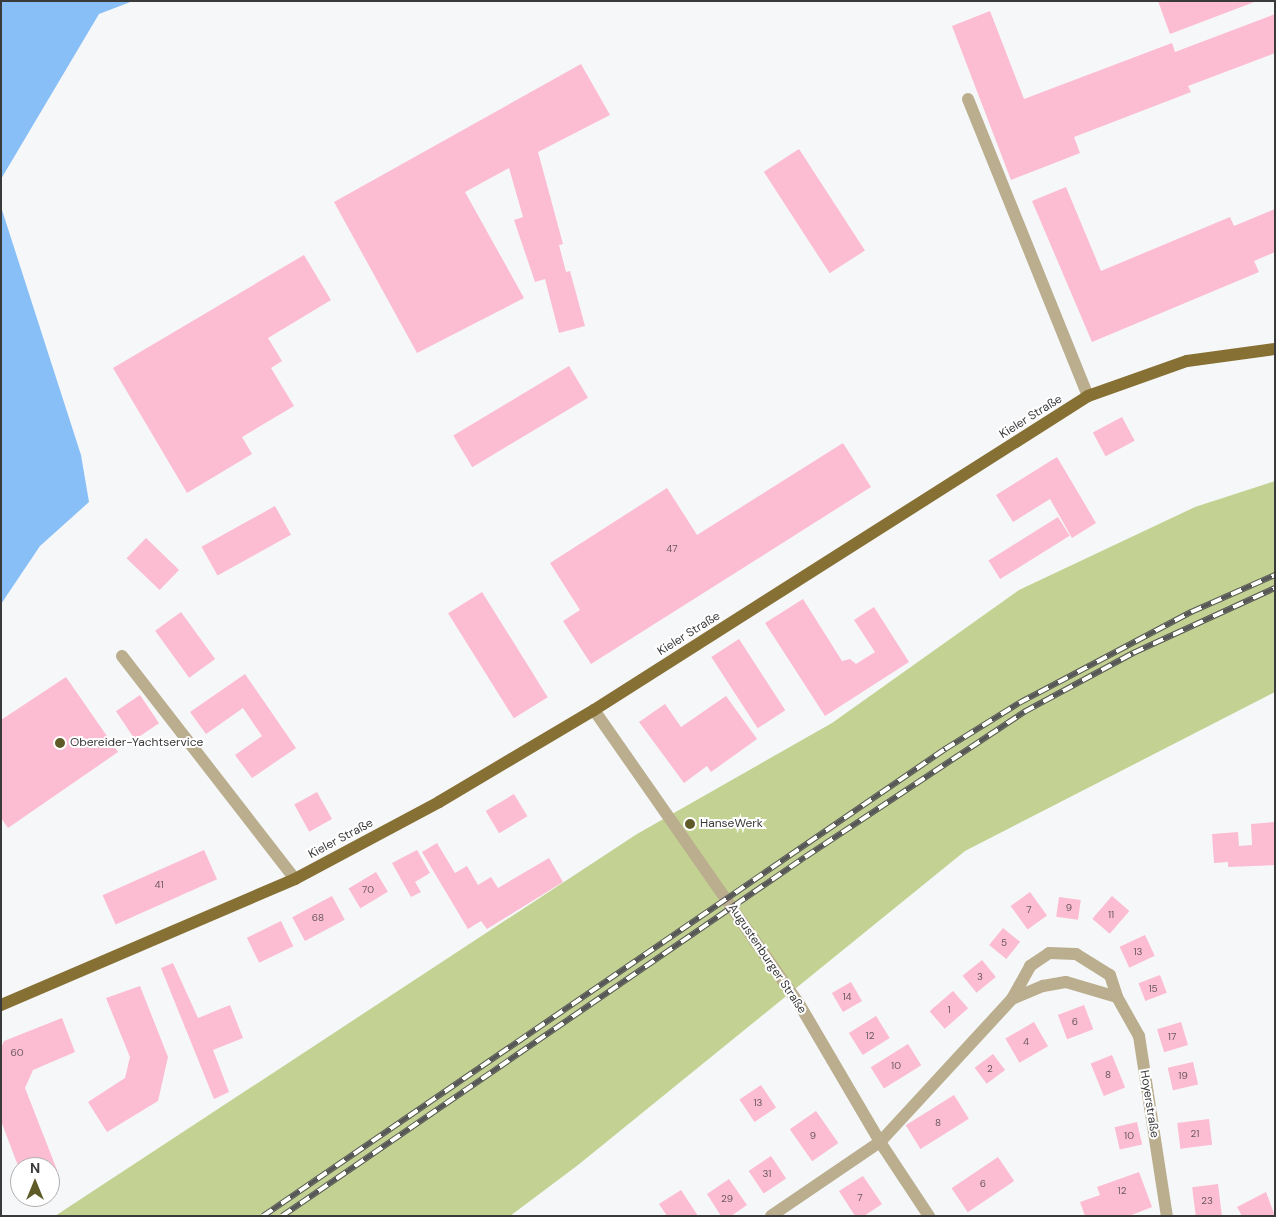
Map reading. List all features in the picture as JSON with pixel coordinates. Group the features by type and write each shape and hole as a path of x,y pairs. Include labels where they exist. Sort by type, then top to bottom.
{"main road":[{"name":"Kieler Straße","path":"1,1005 295,879 439,802 594,710 1088,396 1187,361 1275,349"}],"street":[{"path":"968,99 1088,396"},
{"path":"122,656 295,879"},
{"name":"Augustenburger Straße","path":"594,710 798,1002 880,1142 928,1216"},
{"name":"Hoyerstraße","path":"770,1216 880,1142 1012,999 1030,966 1049,953 1076,954 1110,974 1117,997 1139,1036 1167,1216"},
{"name":"Hoyerstraße","path":"1012,999 1043,986 1066,982 1117,997"}],"green space":[{"path":"1275,481 1275,692 965,851 578,1165 510,1216 55,1216 637,834 832,723 1019,590 1195,507"}],"water":[{"path":"1,1 133,1 99,14 1,179"},
{"path":"1,207 81,455 89,502 40,546 1,604"}],"building":[{"path":"1158,1 1257,1 1170,34"},
{"path":"990,11 1024,99 1172,43 1175,52 1275,14 1275,53 1188,86 1191,92 1074,137 1080,153 1011,180 952,26"},
{"path":"581,64 610,115 538,152 563,244 559,245 566,272 570,271 585,326 559,333 545,279 535,282 514,220 523,217 509,168 465,192 524,298 417,353 334,202"},
{"path":"799,149 865,250 830,273 764,172"},
{"path":"1066,187 1101,271 1230,217 1234,226 1275,209 1275,252 1254,261 1259,272 1092,342 1032,201"},
{"path":"304,255 331,300 268,338 282,361 271,368 294,406 242,437 252,454 187,493 113,368"},
{"path":"569,366 588,398 472,467 453,436"},
{"path":"1122,417 1135,441 1106,456 1093,432"},
{"path":"843,443 871,487 591,664 563,621 580,610 550,563 667,488 697,535"},
{"path":"1057,457 1096,523 1072,538 1050,499 1013,522 996,495"},
{"path":"275,506 291,535 218,576 202,547"},
{"path":"1058,517 1070,536 1000,579 988,560"},
{"path":"146,538 179,570 160,590 127,558"},
{"path":"482,592 548,697 514,718 448,613"},
{"path":"803,599 842,661 850,659 856,664 875,652 854,620 874,607 909,662 825,716 765,623"},
{"path":"181,612 215,659 189,678 155,631"},
{"path":"739,639 785,710 758,728 711,657"},
{"path":"245,674 296,748 252,778 235,755 262,736 243,708 206,734 190,712"},
{"name":"Obereider-Yachtservice","path":"66,677 118,752 8,828 1,818 1,720"},
{"path":"140,695 159,723 135,739 116,711"},
{"path":"726,696 757,739 711,772 707,766 684,783 639,722 665,704 681,727"},
{"path":"317,792 332,819 309,832 294,805"},
{"path":"514,794 527,816 499,833 486,811"},
{"path":"1274,822 1275,865 1228,867 1228,862 1214,863 1212,834 1238,832 1239,846 1252,845 1251,824"},
{"path":"437,843 455,873 467,866 478,885 491,877 498,888 549,858 563,882 487,929 481,921 468,929 422,852"},
{"path":"204,850 217,879 116,924 103,895"},
{"path":"417,850 430,873 415,882 421,892 411,897 392,863"},
{"path":"376,872 388,892 360,908 349,888"},
{"path":"1030,892 1047,915 1028,930 1011,906"},
{"path":"332,896 345,920 305,941 292,917"},
{"path":"1112,896 1129,911 1110,934 1092,919"},
{"path":"1059,897 1081,900 1078,920 1056,917"},
{"path":"281,921 293,946 259,963 247,938"},
{"path":"1003,928 1020,942 1006,959 989,945"},
{"path":"1145,935 1155,956 1129,968 1120,947"},
{"path":"982,960 996,977 976,993 963,976"},
{"path":"173,963 198,1018 230,1005 243,1038 213,1050 229,1092 214,1099 161,968"},
{"path":"1160,975 1167,993 1145,1001 1139,983"},
{"path":"851,982 862,1001 843,1012 832,993"},
{"path":"140,986 168,1057 158,1101 107,1132 88,1102 125,1078 130,1057 106,998"},
{"path":"953,991 968,1008 945,1029 930,1011"},
{"path":"1084,1005 1093,1029 1067,1039 1058,1015"},
{"path":"876,1016 890,1038 863,1055 849,1033"},
{"path":"62,1018 75,1052 33,1070 25,1088 52,1157 15,1157 1,1121 1,1048 4,1041"},
{"path":"1034,1022 1048,1046 1019,1063 1005,1038"},
{"path":"1181,1022 1188,1045 1164,1052 1157,1029"},
{"path":"908,1044 921,1065 884,1089 871,1067"},
{"path":"993,1054 1005,1070 987,1084 975,1068"},
{"path":"1112,1055 1125,1087 1104,1096 1091,1064"},
{"path":"1193,1062 1198,1084 1173,1090 1168,1068"},
{"path":"761,1085 776,1107 755,1122 739,1100"},
{"path":"954,1095 969,1119 920,1149 906,1125"},
{"path":"816,1111 838,1143 812,1161 790,1129"},
{"path":"1209,1119 1212,1145 1180,1149 1177,1123"},
{"path":"1137,1122 1142,1144 1120,1150 1115,1127"},
{"path":"771,1156 786,1178 764,1193 749,1171"},
{"path":"998,1157 1014,1181 968,1212 952,1188"},
{"path":"1139,1172 1152,1207 1129,1216 1085,1216 1080,1202 1100,1195 1097,1187"},
{"path":"863,1176 882,1204 864,1216 855,1216 839,1191"},
{"path":"729,1179 747,1205 731,1216 721,1216 707,1194"},
{"path":"1218,1184 1222,1216 1196,1216 1192,1187"},
{"path":"681,1190 698,1216 667,1216 659,1204"},
{"path":"1266,1192 1275,1216 1242,1216 1237,1207"}],"railway":[{"path":"263,1216 945,749 1019,703 1191,612 1275,575"},
{"path":"282,1216 805,857 1024,712 1133,653 1275,588"}],"place":[{"name":"Obereider-Yachtservice","path":"60,743"},
{"name":"HanseWerk","path":"690,824"}]}
